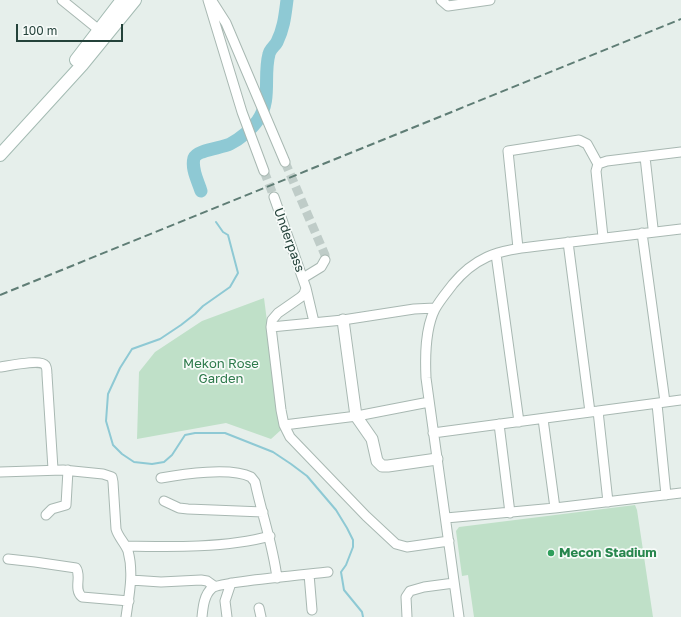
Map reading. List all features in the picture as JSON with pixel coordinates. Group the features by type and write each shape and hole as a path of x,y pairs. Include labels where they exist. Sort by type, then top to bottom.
{"main road":[{"path":"0,144 77,59 122,0"},
{"path":"0,155 82,66 135,0"}],"street":[{"path":"62,0 99,30"},
{"path":"210,0 226,23 284,162"},
{"path":"210,0 242,112 264,171"},
{"path":"441,0 448,6 490,0"},
{"path":"518,248 508,151 579,140 587,144 598,164 596,171 604,238"},
{"path":"598,164 607,161 681,152"},
{"path":"645,157 653,228"},
{"name":"Underpass","path":"274,197 303,278 321,267 325,260"},
{"path":"459,617 433,433 425,362 429,329 436,308 449,288 467,269 477,262 496,254 518,248 681,229"},
{"path":"642,234 661,403 666,495"},
{"path":"568,242 608,502"},
{"path":"496,254 519,422"},
{"path":"303,278 314,322"},
{"path":"306,288 304,294 275,316 270,327 281,410 284,425 290,437 366,516 396,544 407,548 449,541"},
{"path":"270,327 343,320 407,310 436,308"},
{"path":"343,320 356,416 372,439 377,461 382,466 437,459"},
{"path":"0,367 36,362 45,365 53,453 53,470"},
{"path":"433,433 681,400"},
{"path":"284,425 356,416 429,402"},
{"path":"543,419 555,508"},
{"path":"499,424 510,513"},
{"path":"46,515 52,509 66,505 68,470"},
{"path":"0,472 68,470 103,474 112,477 116,529 118,535 126,546 130,559 131,580 126,617"},
{"path":"161,478 223,472 248,475 253,479 270,536 275,558 277,578"},
{"path":"446,518 510,513 681,493"},
{"path":"164,502 179,508 188,509 262,512"},
{"path":"126,546 211,544 252,540 270,536"},
{"path":"8,559 76,568 78,572 78,591 82,597 129,601"},
{"path":"202,617 202,608 206,597 214,586 328,572"},
{"path":"309,574 312,610"},
{"path":"131,580 161,582 201,580 207,581 214,586"},
{"path":"227,617 225,601 231,583"},
{"path":"407,617 406,597 410,591 424,587 454,583"}],"green space":[{"name":"Mekon Rose Garden","path":"264,298 281,430 271,439 226,423 137,439 139,372 155,352 202,321"},
{"name":"Mecon Stadium","path":"635,505 653,617 474,617 468,575 462,576 456,531 459,527"}],"waterway":[{"path":"201,191 193,166 196,155 230,144 246,134 258,120 262,112 266,96 267,62 270,51 277,42 281,32 287,0"},
{"path":"216,222 223,232 228,235 238,273 230,287 203,306 181,325 160,339 132,349 120,368 108,394 106,421 113,445 122,454 134,462 152,464 164,462 172,455 185,435 195,433 225,433 273,452 291,464 307,476 336,510 353,540 353,547 346,565 341,572 344,590 362,612 363,617"}],"tunnel":[{"path":"285,162 325,255 325,260"},
{"path":"264,171 274,197"}],"railway":[{"path":"0,295 681,19"}],"place":[{"name":"Mecon Stadium","path":"551,553"}]}
